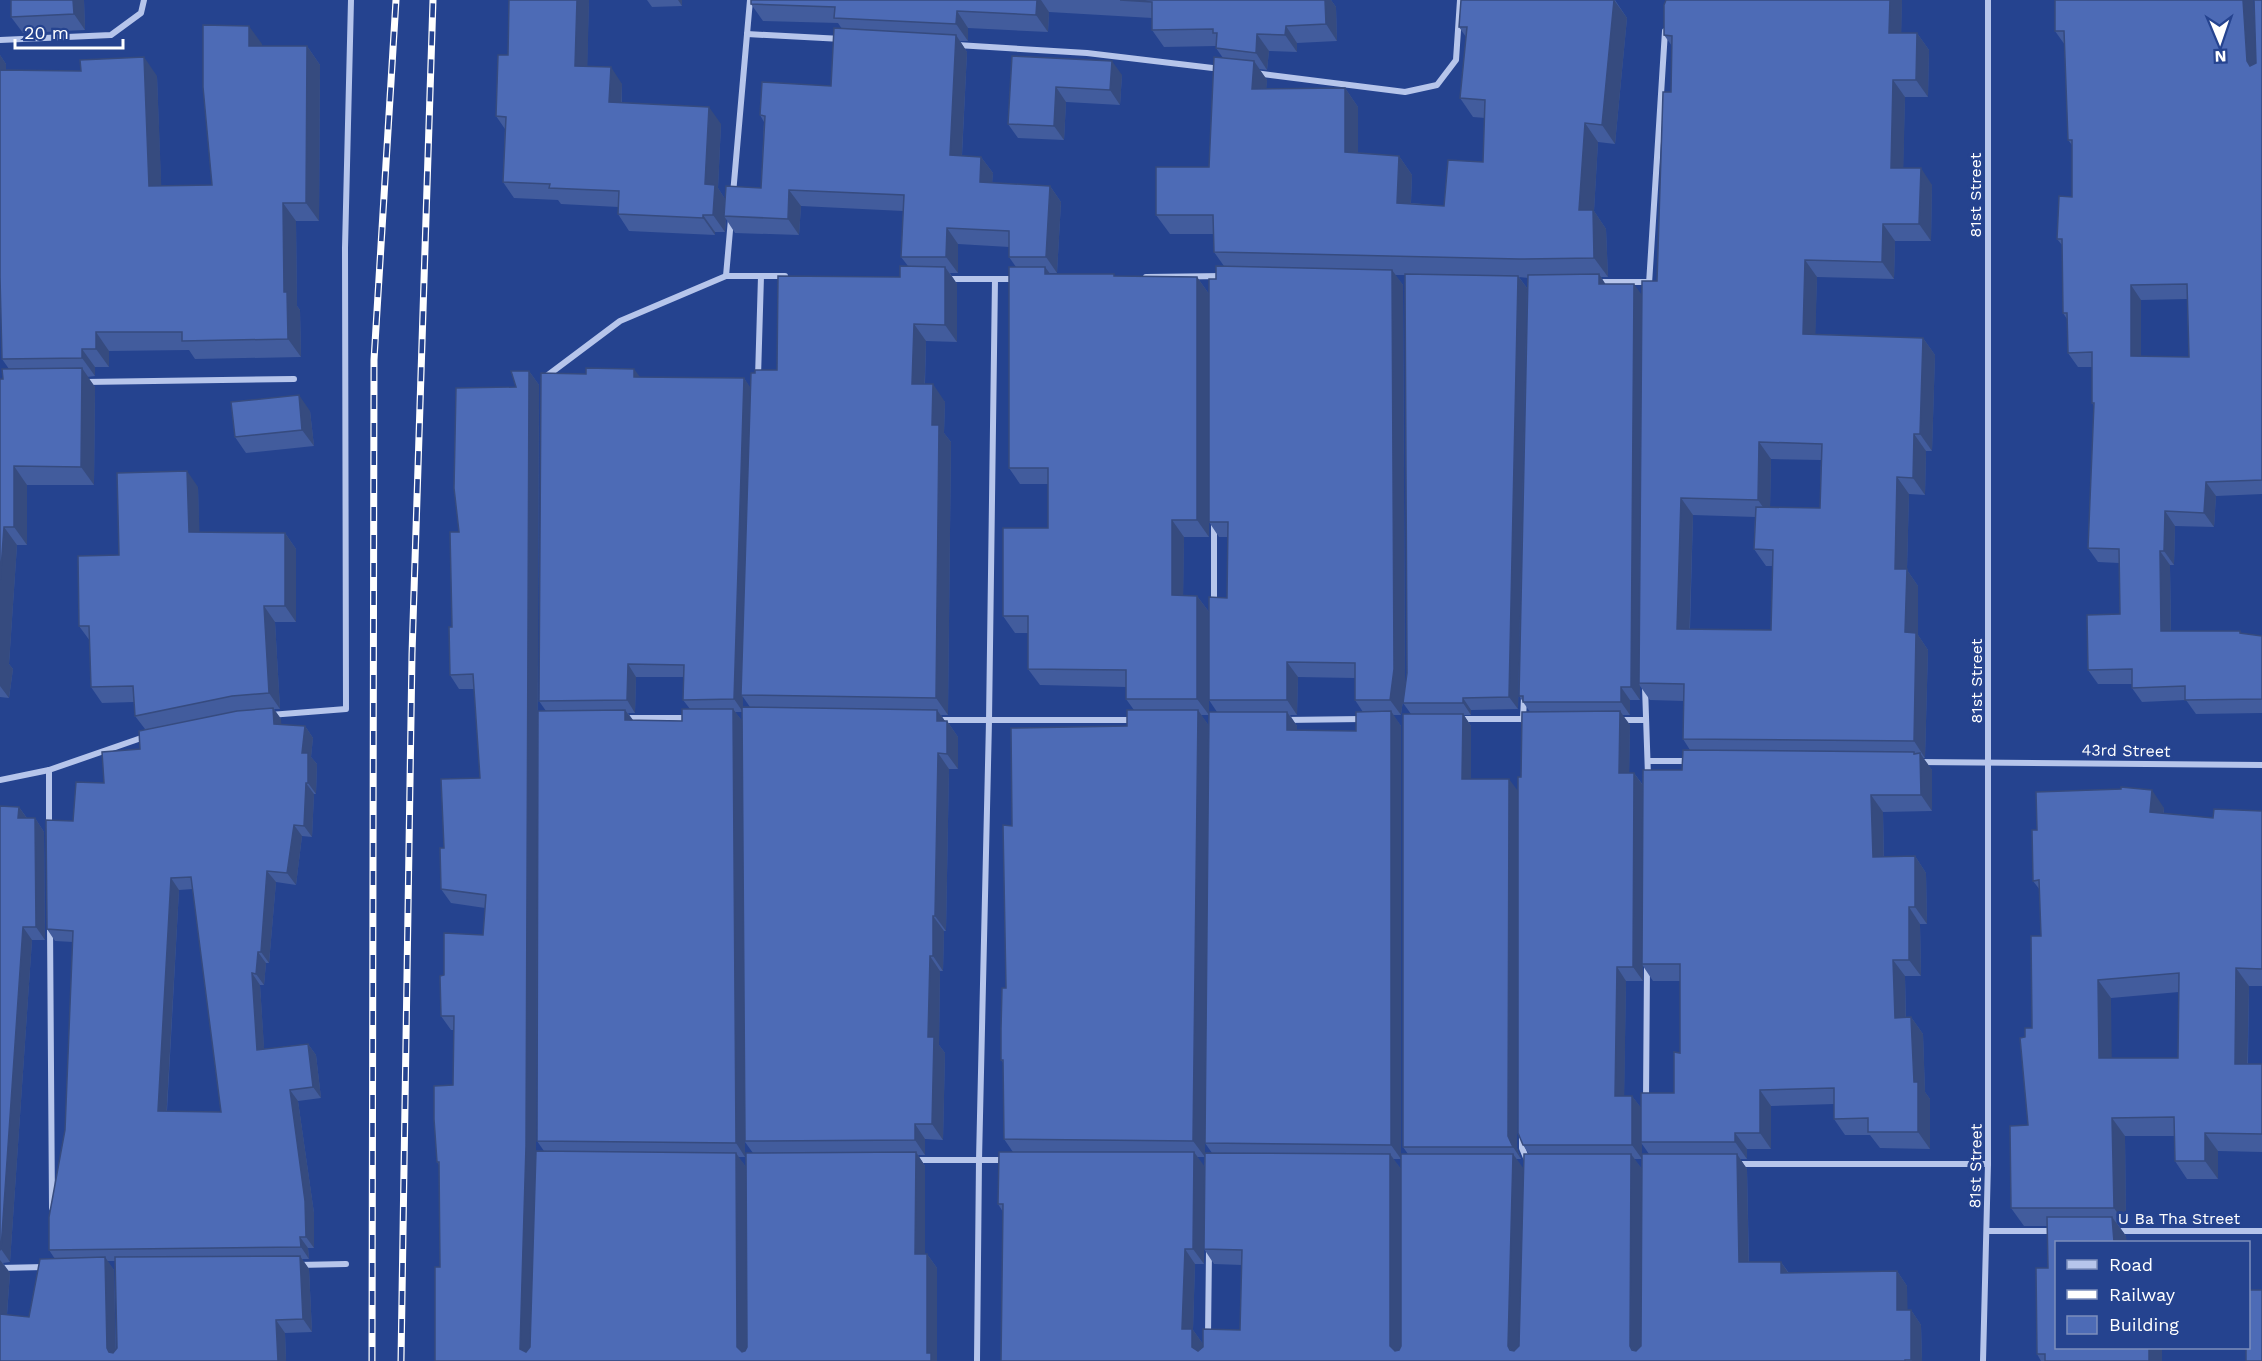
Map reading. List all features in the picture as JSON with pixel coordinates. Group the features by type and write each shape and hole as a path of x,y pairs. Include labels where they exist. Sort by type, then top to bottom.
{"street":[{"path":"0,40 111,35 141,13 144,0"},
{"path":"267,715 346,709 345,248 351,0"},
{"path":"726,276 750,0"},
{"path":"1252,73 1405,92 1437,85 1456,60 1460,0"},
{"name":"81st Street","path":"1983,1361 1988,1164 1988,0"},
{"path":"1649,294 1666,24"},
{"path":"747,34 853,40"},
{"path":"946,45 1087,53 1228,70"},
{"path":"544,390 544,378 620,321 726,276 796,277"},
{"path":"758,383 761,276"},
{"path":"1214,276 1214,288"},
{"path":"1133,277 1236,276"},
{"path":"936,279 1029,279"},
{"path":"977,1361 978,1160 989,721 995,279"},
{"path":"1590,283 1649,282"},
{"path":"82,382 294,379"},
{"path":"1214,516 1214,612"},
{"path":"1523,731 1524,684"},
{"path":"1645,684 1648,784"},
{"path":"612,718 703,717"},
{"path":"1274,720 1370,719"},
{"path":"1453,719 1534,719"},
{"path":"932,720 1143,720"},
{"path":"1612,720 1645,720"},
{"path":"0,780 49,770 153,735"},
{"path":"1649,760 1696,761"},
{"name":"43rd Street","path":"1907,762 2262,765"},
{"path":"49,770 49,841"},
{"path":"50,912 52,1219"},
{"path":"1646,1105 1647,962"},
{"path":"1518,1164 1529,1164 1522,1148 1522,1136"},
{"path":"907,1160 1013,1160"},
{"path":"1728,1164 1988,1164"},
{"path":"1987,1231 2059,1231"},
{"name":"U Ba Tha Street","path":"2107,1231 2262,1232"},
{"path":"1208,1349 1210,1244"},
{"path":"286,1265 346,1264"},
{"path":"0,1268 52,1266"}],"building":[{"path":"11,0 73,0 74,14 11,17"},
{"path":"509,0 577,0 575,66 611,67 609,102 709,107 705,184 715,185 713,215 703,215 703,218 618,214 619,191 549,188 550,184 503,182 506,117 496,116 498,55 508,55"},
{"path":"751,0 1037,0 1036,15 957,11 956,24 834,18 835,7 751,4"},
{"path":"1120,0 1325,0 1326,24 1286,26 1285,35 1257,34 1256,53 1216,48 1217,33 1213,33 1213,29 1152,30 1152,2"},
{"path":"1461,0 1614,0 1602,125 1585,123 1579,210 1593,210 1594,258 1519,259 1214,252 1213,215 1156,215 1156,167 1209,167 1214,57 1254,61 1252,89 1345,88 1345,152 1399,156 1397,203 1444,206 1448,160 1483,162 1485,100 1460,98 1467,27 1459,27"},
{"path":"1666,0 1890,0 1889,33 1917,33 1916,80 1893,80 1891,168 1921,168 1919,224 1883,224 1882,262 1805,260 1803,334 1923,338 1920,434 1914,434 1913,478 1897,477 1895,569 1907,569 1905,632 1916,633 1914,741 1683,739 1684,684 1639,683 1642,281 1657,281 1663,92 1671,92 1672,36 1664,35","holes":["1759,442 1822,444 1820,508 1756,507 1754,549 1773,550 1771,630 1677,629 1681,498 1758,500"]},
{"path":"2055,0 2243,0 2247,61 2250,66 2256,63 2254,0 2262,0 2262,480 2206,482 2204,513 2165,511 2164,551 2160,551 2161,631 2240,631 2240,633 2262,636 2262,699 2185,700 2185,686 2132,688 2132,669 2088,670 2087,615 2120,614 2119,549 2088,548 2094,403 2092,403 2092,352 2068,353 2067,313 2063,313 2062,239 2057,239 2059,196 2072,197 2072,140 2068,140 2064,31 2055,31","holes":["2187,284 2189,357 2131,356 2131,285"]},
{"path":"203,25 249,26 249,46 307,46 306,203 283,203 284,292 287,292 288,339 182,341 182,332 96,332 96,349 82,349 82,358 2,359 0,70 81,71 80,60 144,57 149,186 212,185 203,87"},
{"path":"834,28 956,35 950,155 981,157 980,182 1050,186 1046,257 1009,257 1009,231 947,228 946,257 901,257 904,195 789,190 788,219 724,216 726,186 761,188 765,116 760,115 762,82 831,86"},
{"path":"1012,56 1112,61 1110,90 1056,87 1054,126 1008,124"},
{"path":"900,266 945,267 945,325 914,324 912,384 933,384 932,425 939,425 936,698 741,695 751,373 755,373 755,370 777,370 778,276 900,277"},
{"path":"1216,266 1392,270 1394,669 1390,700 1355,700 1355,663 1287,662 1287,700 1209,700 1209,597 1227,598 1228,522 1209,522 1209,279 1216,279"},
{"path":"1009,267 1045,267 1045,274 1197,277 1197,520 1172,520 1172,595 1197,596 1197,699 1126,699 1126,670 1028,669 1028,616 1003,616 1003,528 1048,528 1048,468 1009,468"},
{"path":"1405,274 1518,276 1509,697 1463,698 1463,703 1403,703 1407,673"},
{"path":"1599,274 1599,284 1634,284 1631,687 1621,687 1621,702 1523,702 1523,696 1519,696 1528,275"},
{"path":"82,368 81,467 14,466 14,527 4,527 0,583 0,379 3,379 2,369"},
{"path":"586,368 634,369 634,377 744,378 734,699 683,700 684,665 628,664 627,700 539,701 541,373 586,374"},
{"path":"511,371 529,371 526,1146 520,1349 526,1352 530,1347 536,1151 736,1153 737,1347 742,1352 747,1347 746,1153 916,1152 915,1254 927,1254 927,1353 931,1353 931,1361 435,1361 435,1267 440,1267 439,1162 437,1162 434,1119 434,1086 453,1085 454,1016 441,1016 440,976 444,975 444,933 483,935 486,895 441,889 440,848 444,848 441,779 480,778 473,674 450,675 449,627 452,627 450,532 459,532 454,488 456,388 516,387"},
{"path":"299,395 302,430 235,437 231,402"},
{"path":"187,471 189,532 285,533 285,606 264,606 269,693 232,696 135,716 133,686 91,687 89,626 79,626 78,556 119,555 117,473"},
{"path":"742,707 937,710 937,721 947,721 947,754 938,753 935,916 933,916 933,956 930,956 928,1037 934,1037 932,1124 915,1124 915,1140 745,1141"},
{"path":"273,708 274,724 305,726 302,753 308,753 308,783 306,783 304,826 294,825 287,873 267,871 261,952 258,952 256,974 252,973 257,1050 308,1044 313,1087 290,1090 305,1201 306,1237 300,1237 301,1247 49,1250 49,1217 65,1130 73,931 47,929 46,820 73,821 76,782 104,783 102,752 140,749 139,731 237,711","holes":["191,877 221,1112 158,1111 171,878"]},
{"path":"682,709 733,709 736,1143 537,1141 538,711 625,710 625,720 682,721"},
{"path":"1127,710 1198,710 1193,1141 1004,1139 1003,1060 1001,1060 1002,988 1006,988 1003,825 1012,826 1011,728 1127,726"},
{"path":"1391,711 1391,1145 1205,1143 1209,712 1287,712 1287,730 1356,731 1356,712"},
{"path":"1620,711 1619,773 1634,773 1633,967 1617,967 1615,1096 1632,1096 1632,1145 1523,1145 1518,1133 1518,777 1521,777 1522,712"},
{"path":"1403,714 1463,714 1462,779 1509,779 1508,1136 1513,1147 1403,1147"},
{"path":"1683,750 1920,753 1921,795 1871,795 1873,857 1915,856 1915,907 1909,907 1909,960 1893,960 1895,1018 1911,1017 1914,1082 1918,1082 1918,1132 1868,1132 1868,1118 1834,1119 1834,1088 1760,1090 1760,1133 1735,1133 1735,1142 1641,1142 1641,1093 1674,1093 1674,1052 1680,1053 1680,964 1642,964 1643,770 1682,770"},
{"path":"2121,787 2152,790 2150,812 2213,818 2214,809 2262,811 2262,969 2236,968 2235,1064 2262,1064 2262,1134 2205,1133 2205,1161 2175,1161 2174,1117 2112,1118 2114,1208 2011,1208 2010,1126 2028,1125 2020,1038 2025,1037 2025,1028 2032,1028 2031,936 2041,936 2039,880 2033,881 2032,830 2037,830 2036,792 2121,789","holes":["2179,973 2178,1058 2099,1058 2098,980"]},
{"path":"0,806 19,807 18,818 35,818 36,927 23,927 0,1250"},
{"path":"999,1152 1194,1152 1193,1249 1185,1249 1182,1329 1192,1329 1192,1347 1198,1351 1203,1347 1203,1329 1240,1330 1242,1250 1204,1249 1205,1153 1390,1154 1390,1346 1395,1351 1401,1346 1401,1154 1513,1154 1508,1346 1514,1351 1519,1346 1524,1154 1631,1154 1630,1346 1636,1351 1641,1346 1642,1154 1737,1154 1739,1262 1781,1262 1781,1273 1897,1271 1897,1310 1911,1310 1911,1360 1001,1361 1003,1204 998,1204"},
{"path":"2047,1217 2112,1217 2114,1241 2055,1241 2055,1349 2149,1349 2149,1361 2045,1361 2045,1354 2037,1354 2036,1268 2048,1268"},
{"path":"300,1256 303,1319 276,1320 278,1361 0,1361 0,1314 29,1317 40,1259 105,1257 107,1348 113,1353 117,1348 115,1257"},
{"path":"2250,1290 2262,1290 2262,1361 2246,1361 2246,1349 2250,1349"}],"railway":[{"path":"372,1361 374,360 396,0"},
{"path":"401,1361 412,654 433,0"}]}
